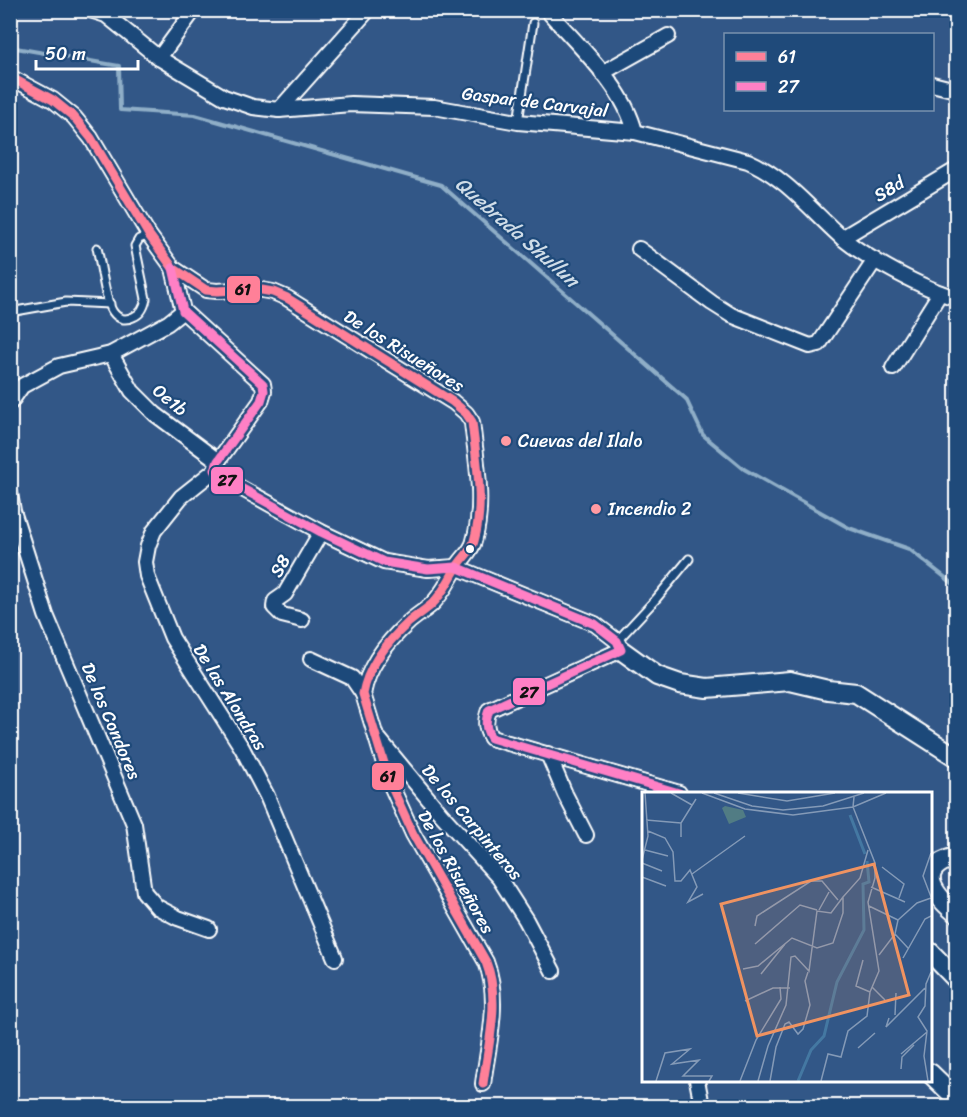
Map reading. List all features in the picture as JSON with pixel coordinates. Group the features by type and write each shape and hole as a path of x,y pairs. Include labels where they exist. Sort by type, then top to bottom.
{"street":[{"name":"Gaspar de Carvajal","path":"90,10 106,15 159,58 224,97 253,107 279,110 351,104 434,107 518,122 635,132 748,161 779,178 842,238 875,260 940,294 957,298"},
{"path":"159,58 194,10"},
{"path":"279,110 368,10"},
{"path":"547,10 602,73 627,107 635,132"},
{"path":"602,73 668,36"},
{"name":"De los Risueñores","path":"10,77 53,100 74,117 90,138 149,235 173,268 206,290 256,289 273,292 287,298 453,402 466,413 472,422 479,521 474,544 456,567 447,586 431,604 409,622 375,660 363,694 390,783 413,834 486,963 492,978 494,996 483,1084"},
{"path":"934,84 957,90"},
{"name":"S8d","path":"842,238 954,171"},
{"path":"639,249 731,315 810,346 819,344 875,260"},
{"path":"10,403 22,386 59,366 111,354 168,323 183,311 173,268"},
{"path":"893,368 940,294"},
{"name":"De las Alondras","path":"183,311 263,384 264,392 261,401 217,466 181,497 154,531 145,562 147,576 172,638 242,748 267,796 335,958"},
{"name":"Oe1b","path":"111,354 132,391 217,466 219,476 321,532 384,562 428,569 456,567"},
{"name":"De los Condores","path":"10,494 13,511 46,615 134,824 144,892 158,907 178,918 209,929"},
{"name":"S8","path":"302,620 282,615 274,607 275,601 285,594 321,532"},
{"path":"456,567 596,624 657,676 680,684 706,688 790,681 828,690 856,693 957,757"},
{"path":"619,645 489,710 485,720 486,730 491,738 676,792"},
{"path":"311,659 352,678 363,694"},
{"name":"De los Carpinteros","path":"374,733 441,814 499,878 526,920 553,971"},
{"path":"548,754 586,835"},
{"path":"957,857 945,860 934,867 931,876 932,888 940,899 957,913"},
{"path":"931,953 957,979"},
{"path":"931,1074 957,1098"},
{"path":"697,1081 702,1107"}],"lane":[{"path":"518,122 533,23"},
{"path":"97,248 111,310 119,318 128,320 139,315 146,299 135,246 139,239 149,235"},
{"path":"10,312 66,302 110,304"},
{"path":"619,645 689,559"}],"waterway":[{"name":"Quebrada Shullun","path":"10,47 119,66 120,110 195,115 441,185 686,399 703,435 744,469 849,528 909,549 956,586"}],"transit line":[{"name":"61","path":"10,77 53,100 74,117 91,138 149,235 173,268 206,290 256,289 273,292 287,298 453,402 466,413 472,422 479,497 479,512 473,545 435,601 401,629 380,654 369,673 363,694 390,783 413,834 486,962 493,992 493,1007 483,1084"},
{"name":"27","path":"173,268 183,311 263,384 264,391 261,401 218,461 215,470 219,476 321,532 384,562 428,569 456,567 595,624 617,641 621,650 489,710 486,724 489,734 491,738 676,792"}],"place":[{"name":"Cuevas del Ilalo","path":"506,441"},
{"name":"Incendio 2","path":"596,509"}]}
